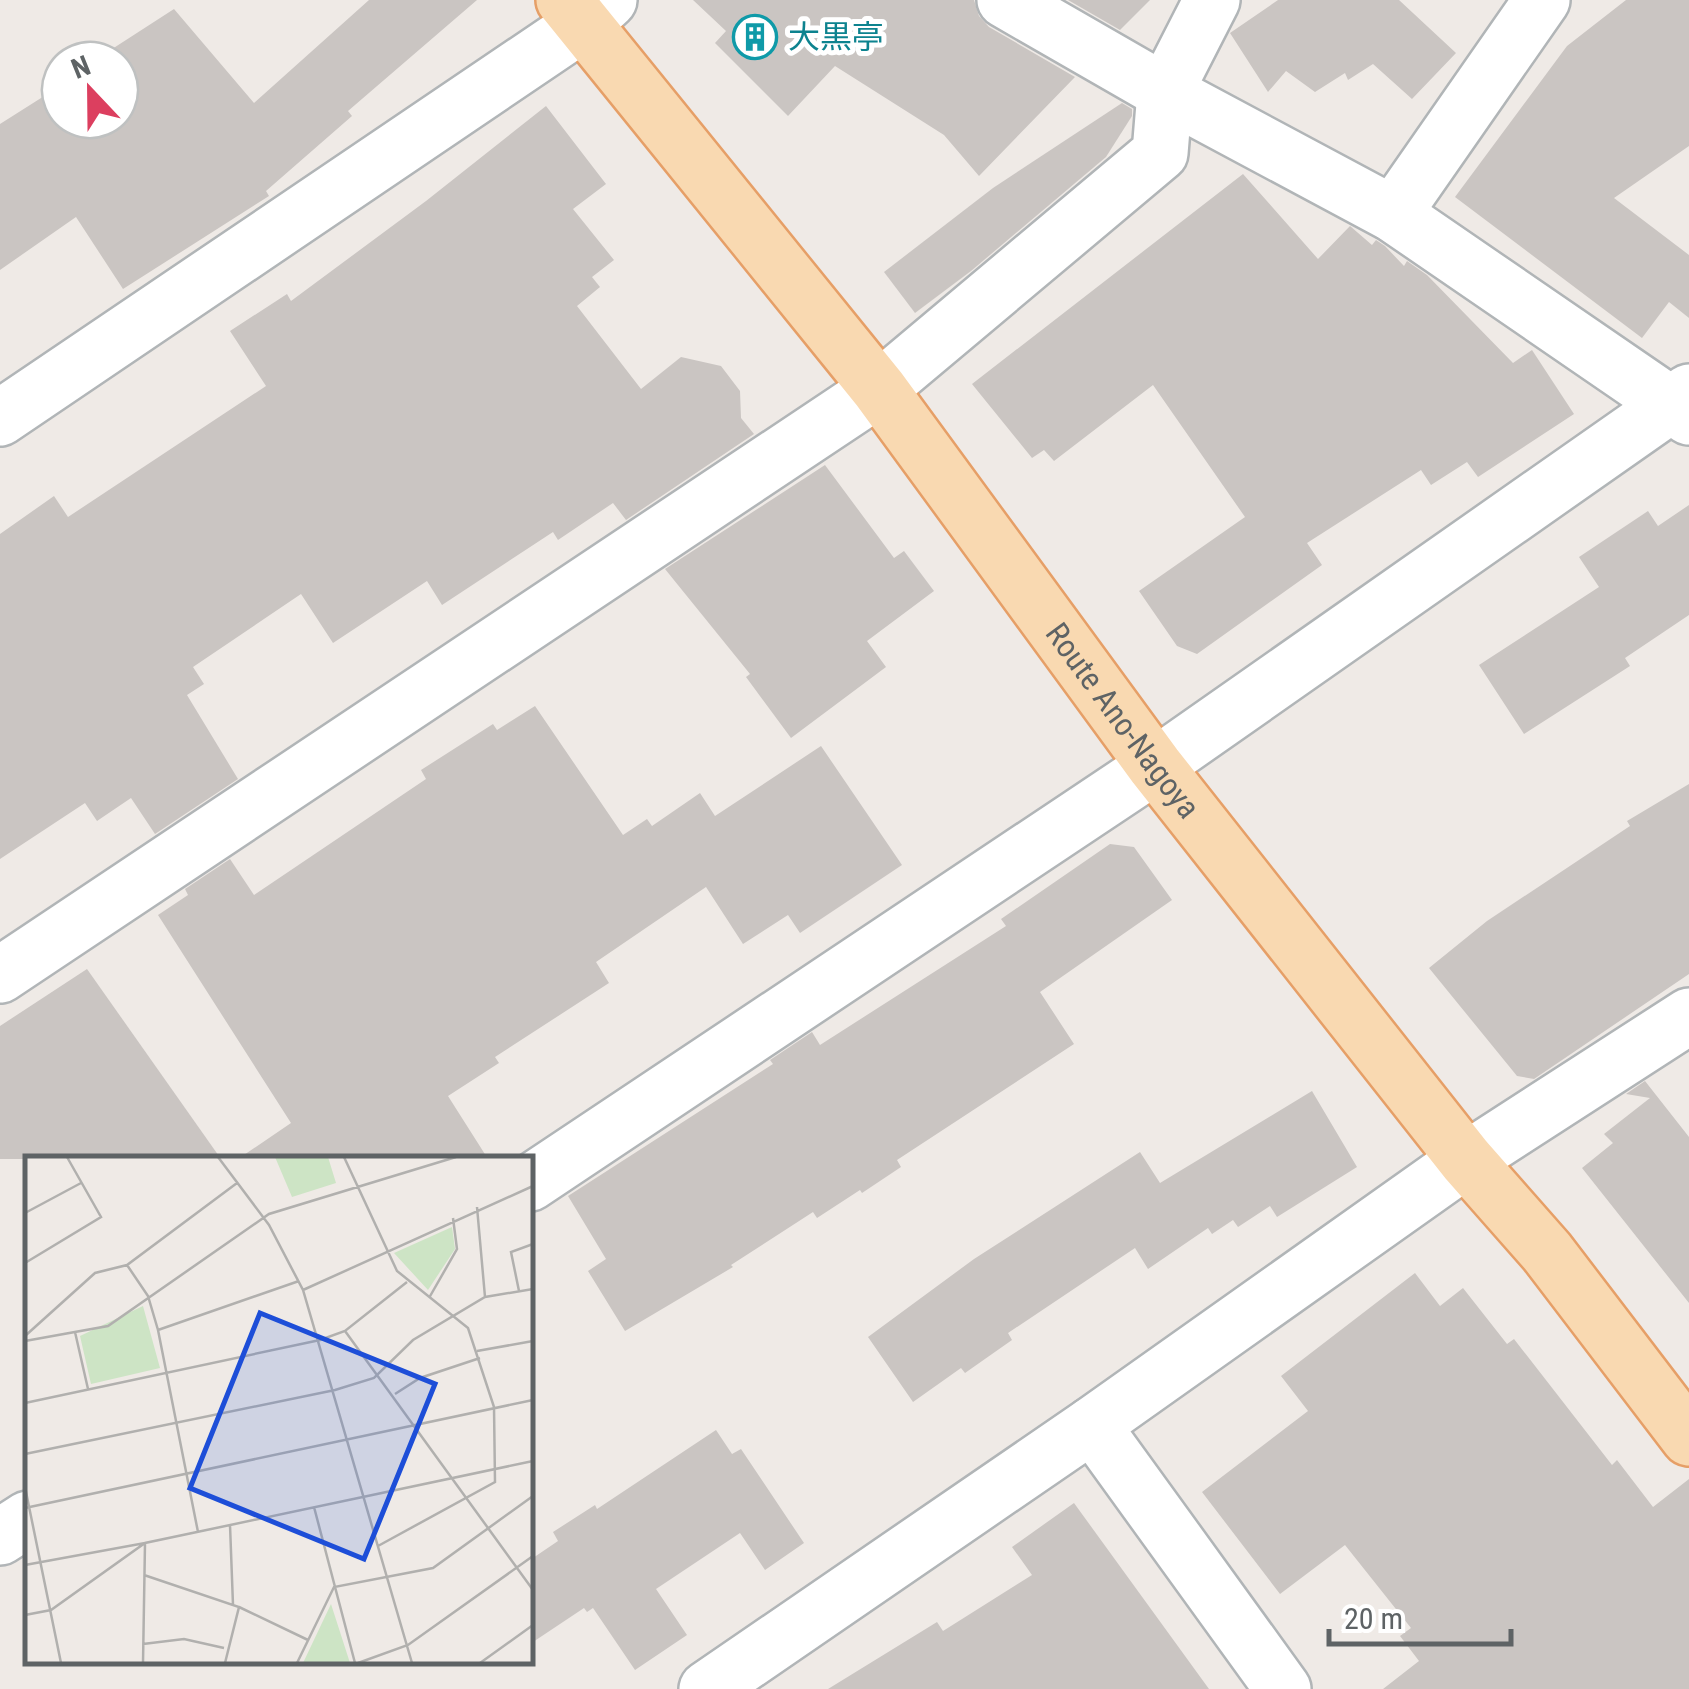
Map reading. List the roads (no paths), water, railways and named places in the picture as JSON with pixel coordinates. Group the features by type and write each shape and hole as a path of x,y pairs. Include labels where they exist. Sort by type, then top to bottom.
{"main road":[{"name":"Route Ano-Nagoya","path":"586,8 879,390 1155,766 1466,1160 1548,1252 1689,1438"}],"street":[{"path":"532,1182 1155,766 1682,405 1393,214 1165,92 1005,0"},
{"path":"0,975 879,390 1160,153 1165,92 1212,0"},
{"path":"1393,214 1542,0"},
{"path":"0,418 586,8"},
{"path":"706,1689 1092,1426 1466,1160 1689,1016"},
{"path":"1092,1426 1283,1689"},
{"path":"0,1537 25,1521"}],"place":[{"name":"大黒亭","path":"755,37"}]}
